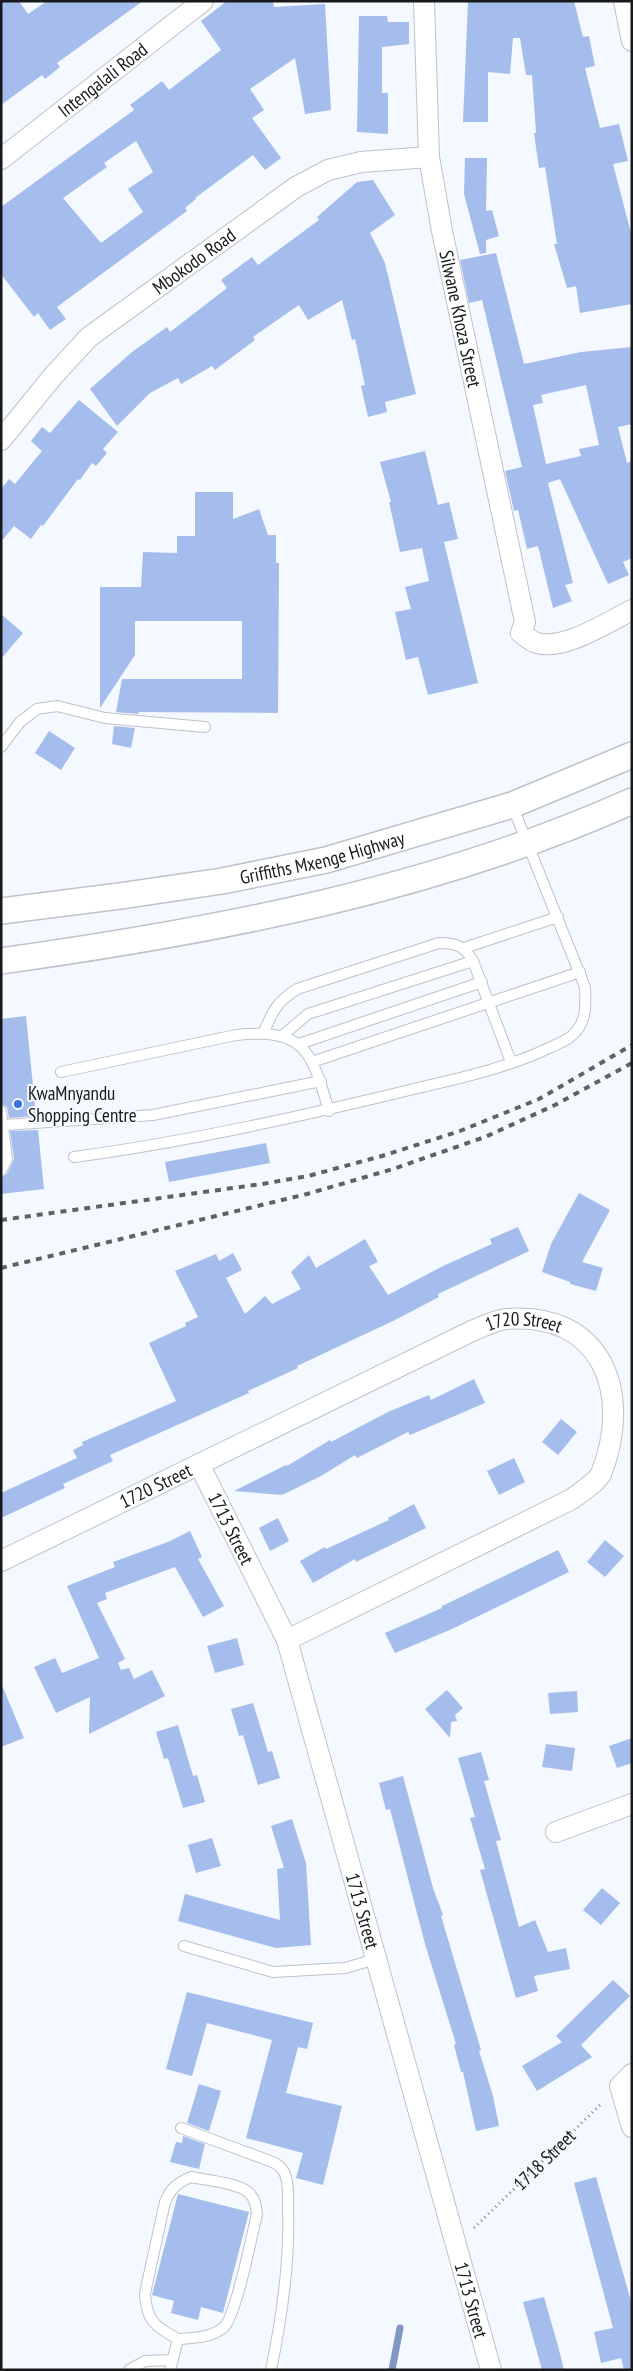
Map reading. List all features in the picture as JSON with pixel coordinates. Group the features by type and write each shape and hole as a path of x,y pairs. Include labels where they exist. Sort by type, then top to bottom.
{"street":[{"name":"Intengalali Road","path":"1,159 203,1"},
{"name":"Silwane Khoza Street","path":"424,1 429,157 442,231 525,622 521,633 536,642 554,644 577,638 632,610"},
{"path":"624,1 632,41"},
{"name":"Mbokodo Road","path":"1,440 54,375 89,337 296,186 328,170 361,162 429,157"},
{"name":"Griffiths Mxenge Highway","path":"1,911 222,881 326,860 512,805 632,754"},
{"path":"1,961 132,943 280,913 376,890 527,843 632,801"},
{"name":"1720 Street","path":"1,1561 474,1330 504,1319 539,1319 578,1331 602,1351 618,1378 622,1410 616,1446 600,1476 572,1499 287,1640"},
{"name":"1713 Street","path":"199,1464 287,1640 491,2370"},
{"path":"556,1832 632,1804"},
{"path":"626,2080 632,2127"}],"lane":[{"path":"1,747 26,717 37,709 57,706 105,718 205,727"},
{"path":"74,1157 148,1147 329,1111 478,1073 538,1053 569,1038 582,1024 586,1008 585,987 512,805"},
{"path":"464,948 558,918"},
{"path":"264,1032 272,1011 281,999 297,989 439,943 456,944 464,948 473,961 511,1062"},
{"path":"282,1036 308,1014 473,961"},
{"path":"312,1062 580,972"},
{"path":"299,1044 482,982"},
{"path":"61,1072 236,1035 264,1032 289,1037 299,1044 312,1062 321,1082 329,1111"},
{"path":"4,1125 153,1115 321,1082"},
{"path":"1,1111 7,1159 1,1171"},
{"path":"184,1946 273,1972 344,1968 376,1959"},
{"path":"181,2128 275,2162 283,2169 287,2178 289,2226 286,2270 280,2329 271,2370"},
{"path":"191,2177 241,2188 249,2193 255,2202 256,2214 234,2307 224,2328 206,2336 178,2339 151,2321 146,2308 145,2293 165,2202 170,2190 178,2183 191,2177"},
{"path":"129,2370 145,2361 171,2365 178,2339"}],"path":[{"name":"1718 Street","path":"456,2246 626,2080"}],"building":[{"path":"1,1 19,1 28,14 47,1 143,1 57,63 60,67 45,79 42,75 1,105"},
{"path":"227,1 273,1 274,7 325,4 331,110 305,114 295,58 250,89 264,110 252,118 281,158 265,170 253,155 195,198 185,208 187,211 57,307 66,319 50,330 38,313 34,317 1,274 1,207 134,110 130,105 162,81 169,90 221,50 201,21","holes":["136,141 153,172 128,189 143,212 101,243 63,198 107,167 104,163"]},
{"path":"468,1 574,1 583,37 589,36 595,66 585,68 600,128 619,124 628,161 613,164 632,237 632,304 580,313 576,286 567,288 554,244 557,244 545,167 539,168 534,133 536,133 532,75 526,75 520,38 513,38 510,74 488,72 488,122 463,122"},
{"path":"359,16 387,16 388,22 409,22 409,44 382,47 382,93 388,93 388,134 357,132"},
{"path":"465,158 487,158 486,211 492,210 499,236 486,240 486,253 480,254 464,194"},
{"path":"373,180 395,215 370,233 385,263 416,394 385,402 387,412 368,417 361,386 365,385 355,339 352,340 342,300 308,320 299,305 253,337 255,340 215,370 212,366 181,384 178,378 150,393 117,426 90,389 132,352 167,327 170,332 227,288 221,280 252,257 258,265 319,220 317,217 357,182"},
{"path":"496,253 524,364 581,352 632,347 632,424 618,427 627,463 632,461 632,558 623,562 629,575 608,584 560,479 548,483 573,583 565,585 572,601 553,608 538,546 527,549 518,510 514,511 505,471 522,467 482,300 469,303 460,260","holes":["586,385 599,445 579,449 581,456 546,464 533,405 543,403 541,395"]},
{"path":"79,400 118,432 103,449 107,453 96,466 92,463 31,539 14,526 1,542 1,489 9,479 15,484 42,451 31,441 42,427 50,433"},
{"path":"425,451 438,505 449,502 458,539 444,542 478,683 428,695 418,657 406,660 395,612 411,609 405,587 429,581 422,548 400,552 389,502 391,502 380,462"},
{"path":"195,492 233,492 233,519 259,509 268,535 276,535 276,563 279,563 278,713 139,712 138,714 116,712 122,679 242,679 242,621 135,621 135,655 100,708 100,587 141,587 143,552 177,553 177,536 195,536"},
{"path":"1,614 23,633 1,659"},
{"path":"114,726 135,728 131,748 112,744"},
{"path":"49,731 75,748 61,770 35,753"},
{"path":"26,1016 36,1116 9,1118 7,1107 1,1104 1,1019"},
{"path":"38,1130 44,1189 1,1194 1,1178 7,1174 14,1159 10,1131"},
{"path":"266,1143 270,1163 169,1182 165,1162"},
{"path":"579,1193 610,1210 582,1262 603,1268 596,1291 570,1284 570,1282 542,1272 551,1244"},
{"path":"518,1227 529,1251 438,1294 439,1297 297,1366 298,1368 248,1391 249,1393 110,1455 113,1461 63,1484 65,1488 1,1518 1,1493 77,1458 73,1450 83,1445 82,1442 176,1401 149,1343 186,1326 185,1323 198,1317 175,1271 216,1254 219,1261 233,1253 242,1270 226,1278 245,1314 265,1296 272,1304 301,1289 291,1272 309,1255 316,1268 365,1239 378,1262 369,1266 388,1295 443,1266 492,1244 490,1239"},
{"path":"474,1379 485,1403 410,1435 408,1432 357,1458 355,1455 321,1476 282,1495 234,1491 287,1466 330,1440 331,1442 388,1412 429,1395 431,1400"},
{"path":"561,1419 577,1432 558,1455 542,1442"},
{"path":"514,1458 525,1482 499,1495 487,1471"},
{"path":"414,1504 426,1528 356,1562 355,1559 313,1583 300,1561 325,1547 326,1549 389,1520 388,1518"},
{"path":"278,1518 289,1541 270,1551 259,1528"},
{"path":"190,1531 202,1557 198,1559 224,1606 203,1617 175,1567 105,1593 107,1599 97,1603 125,1659 118,1663 121,1670 129,1668 134,1679 152,1670 165,1696 89,1734 90,1697 56,1713 34,1667 55,1658 62,1673 99,1658 67,1586 115,1567 113,1562 168,1542"},
{"path":"605,1540 624,1556 605,1577 587,1562"},
{"path":"558,1550 569,1572 452,1629 395,1653 385,1633 442,1608 442,1606"},
{"path":"237,1638 244,1665 215,1673 207,1646"},
{"path":"1,1683 24,1738 1,1747"},
{"path":"447,1690 463,1708 455,1715 457,1721 451,1722 450,1738 425,1709"},
{"path":"577,1691 578,1712 550,1714 548,1693"},
{"path":"253,1703 268,1752 272,1751 280,1778 258,1785 243,1735 239,1736 231,1709"},
{"path":"178,1725 193,1776 197,1775 205,1802 183,1808 168,1758 164,1759 156,1732"},
{"path":"632,1738 632,1763 617,1768 609,1746"},
{"path":"546,1744 575,1748 572,1771 542,1767"},
{"path":"481,1752 489,1780 484,1781 501,1840 496,1841 519,1927 535,1920 548,1952 566,1948 570,1969 534,1976 538,1991 516,1998 480,1870 485,1869 470,1818 475,1817 458,1758"},
{"path":"403,1776 433,1888 443,1915 441,1916 481,2050 479,2051 493,2096 499,2126 476,2131 463,2072 461,2072 454,2045 456,2044 425,1944 390,1809 386,1810 379,1783"},
{"path":"292,1819 306,1863 311,1945 276,1948 178,1921 185,1894 280,1920 277,1869 284,1868 271,1826"},
{"path":"212,1838 221,1866 196,1873 188,1845"},
{"path":"602,1888 620,1903 601,1925 583,1910"},
{"path":"613,1980 630,1996 581,2045 592,2057 537,2091 522,2066 562,2042 556,2036"},
{"path":"187,1992 313,2023 307,2049 298,2047 286,2093 342,2106 323,2185 296,2178 303,2153 246,2138 272,2040 207,2023 192,2076 166,2069"},
{"path":"199,2084 221,2091 209,2131 187,2123"},
{"path":"183,2136 205,2144 199,2169 170,2162 176,2142 182,2143"},
{"path":"596,2177 632,2305 632,2370 624,2370 621,2358 601,2363 594,2332 613,2328 574,2183"},
{"path":"178,2194 249,2212 223,2313 201,2307 198,2320 171,2313 174,2301 152,2295"},
{"path":"544,2297 564,2370 542,2370 523,2302"}],"waterway":[{"path":"392,2370 400,2328"}],"railway":[{"path":"1,1220 262,1184 308,1176 382,1156 460,1131 539,1099 632,1045"},
{"path":"1,1268 307,1194 393,1169 485,1137 555,1105 632,1063"}],"place":[{"name":"KwaMnyandu Shopping Centre","path":"18,1104"}]}
